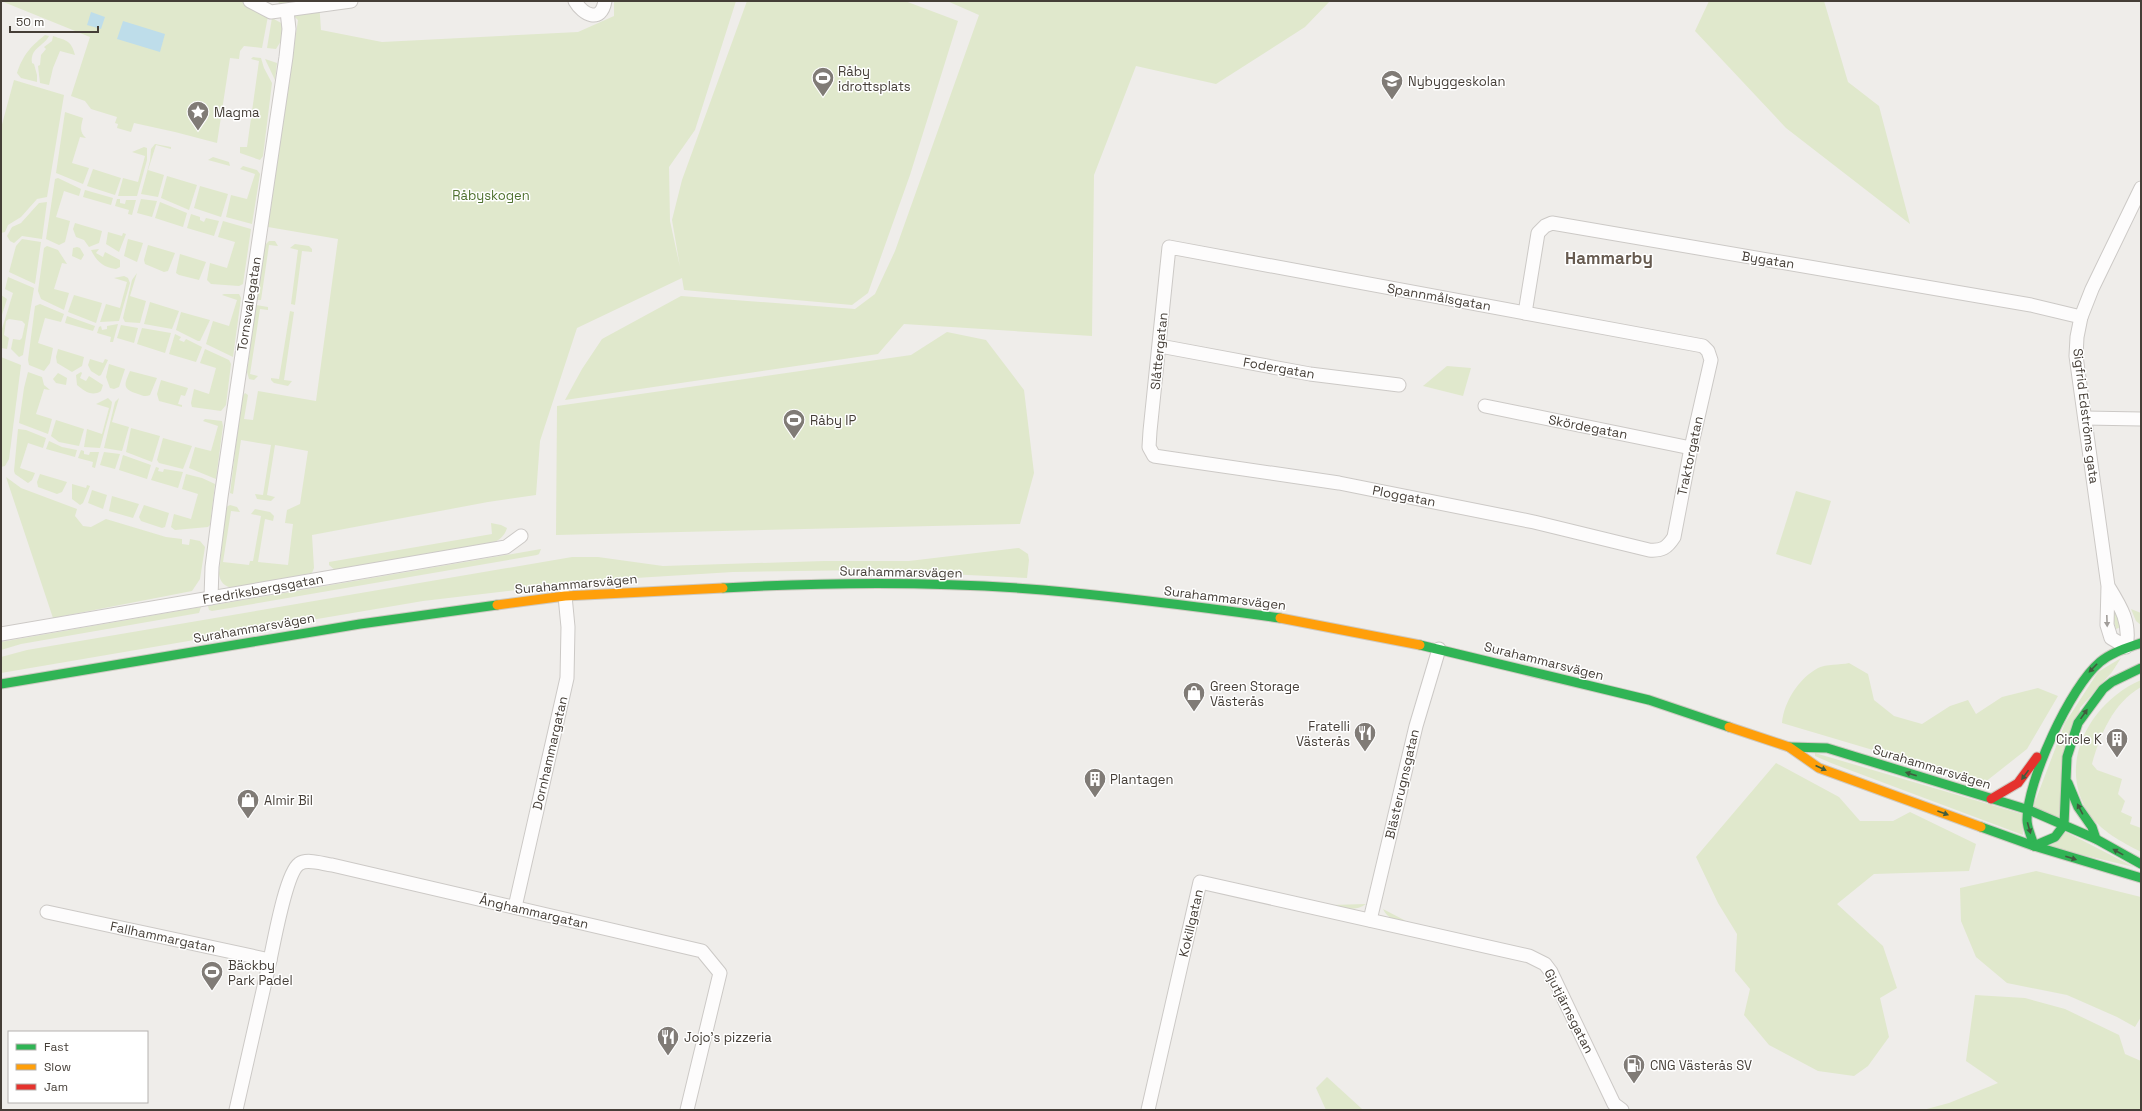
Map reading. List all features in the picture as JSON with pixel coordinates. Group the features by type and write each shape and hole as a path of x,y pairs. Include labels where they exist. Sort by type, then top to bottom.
{"main road":[{"name":"Surahammarsvägen","path":"1,684 360,624 565,596 798,584 948,585 1042,590 1282,618 1439,649 1649,700 1789,747 1819,768 2034,846 2141,878"},
{"path":"2054,730 2033,788 2027,820 2034,846 2055,837 2064,825 2066,777 2070,744 2078,723 2103,689 2133,661 2141,643"},
{"path":"1991,799 2018,783 2054,730 2084,678 2100,662 2133,661"},
{"name":"Surahammarsvägen","path":"1789,747 1826,748 2029,810 2096,839 2141,864"},
{"path":"2066,777 2078,807 2092,828 2096,839"}],"street":[{"path":"250,1 271,12 352,1"},
{"path":"574,1 584,13 596,15 600,12 605,1"},
{"name":"Tornsvalegatan","path":"211,598 212,567 220,504 286,57 289,29 287,11"},
{"name":"Sigfrid Edströms gata","path":"2133,661 2111,638 2106,625 2108,586 2076,356 2078,327 2081,317 2092,289 2138,204 2141,188"},
{"name":"Bygatan","path":"1525,313 1538,233 1545,226 1552,223 1915,284 2031,305 2081,317"},
{"name":"Spannmålsgatan","path":"1169,250 1169,247 1702,346 1708,352"},
{"name":"Slåttergatan","path":"1151,452 1149,446 1150,431 1169,250"},
{"name":"Fodergatan","path":"1160,346 1310,374 1399,385"},
{"name":"Traktorgatan","path":"1657,551 1661,551 1668,546 1674,537 1691,448 1711,360 1708,352"},
{"name":"Skördegatan","path":"1485,406 1691,448"},
{"path":"2085,418 2141,418"},
{"name":"Ploggatan","path":"1151,452 1158,459 1219,465 1339,483 1422,499 1534,522 1657,551"},
{"name":"Fredriksbergsgatan","path":"1,634 506,547 521,536"},
{"name":"Sigfrid Edströms gata","path":"2108,586 2119,604 2128,628 2133,661"},
{"name":"Dornhammargatan","path":"515,907 567,678 568,627 565,596"},
{"name":"Blästerugnsgatan","path":"1370,920 1416,726 1439,649"},
{"name":"Ånghammargatan","path":"270,960 289,881 299,864 305,861 332,865 702,951 720,973 687,1110"},
{"name":"Kokillgatan","path":"1148,1110 1200,882 1370,920"},
{"name":"Fallhammargatan","path":"47,912 270,960"},
{"name":"Gjutjärnsgatan","path":"1370,920 1529,956 1545,964 1558,986 1614,1104 1622,1110"},
{"path":"236,1110 270,960"}],"green space":[{"path":"1,1 247,1 268,16 262,48 244,46 240,51 239,59 230,58 217,143 134,123 131,132 117,128 118,124 115,123 117,117 91,109 85,101 71,96 90,37"},
{"name":"Råbyskogen","path":"277,1 319,1 321,30 382,42 578,32 614,16 614,1 736,1 695,130 669,167 670,221 680,267 672,220 682,180 747,1 905,1 958,21 910,175 868,293 852,305 684,290 682,278 577,328 540,441 536,495 488,502 312,535 314,568 312,573 233,588 223,584 219,574 226,507 230,505 237,507 240,512 231,511 223,562 249,565 250,561 253,561 261,516 251,514 255,509 270,512 274,516 273,521 265,519 258,562 288,565 293,524 285,523 287,510 300,504 308,451 275,445 267,495 275,497 271,501 257,499 255,494 263,495 271,445 241,440 233,494 230,493 242,397 245,393 248,395 244,419 253,420 258,391 316,401 338,239 268,227 298,20"},
{"path":"947,1 1330,1 1305,27 1216,84 1136,66 1094,175 1092,336 904,324 878,354 565,400 582,369 602,339 681,296 855,309 875,294 895,251 979,15"},
{"path":"1709,1 1824,1 1848,82 1879,106 1910,224 1786,128 1695,31"},
{"path":"272,18 283,24 281,41 276,49 267,48"},
{"path":"45,35 49,36 35,51 32,58 32,63 34,64 37,75 37,82 21,78 17,73 22,61 35,43"},
{"path":"53,36 68,42 72,46 75,55 60,51 53,68 49,85 40,83 38,66 40,65 41,55 46,49 44,47 52,41"},
{"path":"253,57 261,58 264,68 272,83 263,156 260,160 240,153 240,147 247,147 259,61 251,59"},
{"path":"265,59 277,63 275,80"},
{"path":"14,80 64,95 47,197 37,199 21,217 8,225 5,232 1,233 1,128"},
{"path":"65,112 83,118 81,131 86,138 80,137 72,163 89,168 83,184 56,173"},
{"path":"155,144 171,147 171,149 156,145 148,170 164,175 158,197 141,194 150,161 151,149"},
{"path":"144,147 147,148 147,160 137,196 118,196 123,178 138,182 145,156 132,152"},
{"path":"213,157 229,162 230,166 208,160"},
{"path":"243,166 257,170 260,174 252,224 226,217 231,195 247,199 255,174 240,169"},
{"path":"93,169 121,178 115,195 87,186"},
{"path":"167,176 197,185 189,210 161,198"},
{"path":"58,178 81,189 79,196 64,191 56,217 70,221 65,242 59,245 46,239 55,179"},
{"path":"200,186 228,194 221,217 194,208"},
{"path":"85,190 113,198 111,205 83,197"},
{"path":"117,199 120,199 120,203 125,204 126,200 136,200 132,215 128,214 129,210 115,206"},
{"path":"141,199 157,201 152,217 137,213"},
{"path":"47,202 42,239 22,236 14,243 10,241 7,236 12,227 21,223 39,203"},
{"path":"160,202 187,213 183,227 155,218"},
{"path":"191,214 200,217 200,220 204,222 206,218 219,221 214,236 187,228"},
{"path":"223,221 251,229 243,284 239,286 211,284 207,280 210,263 227,268 235,242 218,237"},
{"path":"75,223 102,231 99,243 89,247 84,240 76,237 73,229"},
{"path":"108,232 122,236 123,233 126,234 119,252 106,244"},
{"path":"22,239 41,242 35,284 9,272 16,246"},
{"path":"128,239 143,243 137,262 124,256"},
{"path":"269,241 275,241 278,246 269,245 261,300 256,300 265,245"},
{"path":"295,244 309,246 312,249 312,252 302,251 295,305 291,304 298,250 290,248"},
{"path":"148,245 175,253 168,271 164,272 145,264 144,260"},
{"path":"47,246 58,250 67,264 62,263 54,289 69,293 64,310 41,299 38,291 44,248"},
{"path":"73,248 80,248 84,255 81,260 72,256"},
{"path":"99,249 96,253 103,257 105,252 120,260 120,267 116,269 107,267 101,263 91,250"},
{"path":"180,254 206,262 199,280 176,273"},
{"path":"137,273 130,296 146,301 140,323 125,322 123,318 132,280"},
{"path":"124,276 128,278 130,283 119,321 100,322 106,304 120,308 127,282 114,278"},
{"path":"8,277 34,288 23,355 19,357 11,349 13,339 20,340 22,338 25,324 22,321 9,319 6,321 4,335 9,338 7,349 1,348 1,332 13,293 5,289"},
{"path":"239,294 241,298 233,357 206,344 213,321 229,326 237,300 222,295"},
{"path":"1,295 7,299 1,318"},
{"path":"74,295 102,303 96,323 68,312"},
{"path":"150,302 179,311 172,329 144,324"},
{"path":"40,304 64,314 61,322 45,318 38,343 53,348 50,363 44,371 29,365 28,360 35,306"},
{"path":"256,305 268,307 268,310 260,309 250,374 258,376 254,380 249,379 247,372"},
{"path":"290,311 294,312 284,380 292,381 288,386 274,383 271,378 279,379"},
{"path":"181,312 210,320 200,341 176,330"},
{"path":"67,316 95,326 93,331 65,323"},
{"path":"118,324 113,342 110,342 111,337 97,333 99,327 101,326 102,330 107,329 107,326"},
{"path":"121,325 138,328 134,343 117,338"},
{"path":"142,328 171,333 165,353 137,344"},
{"name":"Råby IP","path":"947,332 986,340 1024,390 1034,473 1020,524 556,535 557,406 911,355"},
{"path":"175,334 181,337 179,340 184,342 186,339 202,347 196,362 169,354"},
{"path":"58,349 84,357 82,366 72,372 57,363 56,357"},
{"path":"205,349 229,360 231,364 226,405 221,411 192,407 191,403 194,389 209,394 216,368 200,363"},
{"path":"1,357 21,365 9,459 5,466 1,467"},
{"path":"90,359 103,363 105,359 108,360 101,375 99,376 91,371 88,365"},
{"path":"109,364 125,369 119,387 114,389 110,388 106,377"},
{"path":"1447,366 1471,368 1463,396 1423,386"},
{"path":"130,371 157,378 150,395 141,395 127,388 126,380"},
{"path":"28,372 42,377 44,385 50,390 44,389 36,414 52,419 48,434 19,423"},
{"path":"81,372 80,378 86,381 89,376 103,385 101,391 98,393 91,393 85,391 77,385 76,375"},
{"path":"58,373 67,378 66,385 56,383 53,379"},
{"path":"161,380 188,388 185,396 181,395 178,404 182,405 182,407 159,401 157,394"},
{"path":"108,398 112,402 100,448 84,447 87,429 102,434 109,408 96,404"},
{"path":"119,398 112,422 129,427 122,451 104,448 115,402"},
{"path":"205,419 222,421 223,426 216,479 189,468 195,447 211,451 218,426 203,421"},
{"path":"56,420 84,429 79,446 59,442 51,436"},
{"path":"131,428 160,436 152,462 126,452"},
{"path":"18,429 26,430 46,438 43,448 28,443 20,468 35,473 32,480 28,483 15,474 14,471"},
{"path":"163,438 192,446 183,469 159,463 157,460"},
{"path":"49,441 62,447 77,450 75,457 46,449"},
{"path":"81,450 84,451 84,454 89,455 90,452 99,452 95,468 92,467 93,462 78,458"},
{"path":"104,452 120,454 115,469 100,465"},
{"path":"123,455 151,465 147,479 119,470"},
{"path":"156,467 159,468 158,471 163,472 164,469 183,472 178,488 151,480"},
{"path":"40,474 67,482 62,492 57,494 38,487 37,482"},
{"path":"186,474 202,478 215,484 210,525 208,527 175,530 171,527 174,514 191,519 198,494 182,489"},
{"path":"6,477 21,488 77,509 75,516 83,526 91,527 106,519 166,537 182,539 182,544 189,545 190,539 200,541 205,547 200,579 192,591 53,618"},
{"path":"72,484 86,488 87,485 90,486 83,503 80,505 72,499"},
{"path":"92,490 107,495 103,509 88,503"},
{"path":"1796,491 1831,501 1811,565 1776,554"},
{"path":"112,496 139,504 133,518 109,511"},
{"path":"144,505 169,513 165,527 162,528 141,521 139,517"},
{"path":"491,523 507,528 501,538 491,544 335,570 329,565 329,562 492,534"},
{"path":"1019,548 1028,554 1029,560 1027,578 867,570 733,572 603,580 423,601 1,673 1,657 27,650 572,557 598,557 663,566 824,561 909,561"},
{"path":"541,549 537,555 212,611 209,610 208,606"},
{"path":"2113,605 2121,627 2116,629 2113,618"},
{"path":"201,607 199,613 21,644 1,650 1,642"},
{"path":"2131,609 2141,613 2141,625 2136,621"},
{"path":"2121,658 2112,672 2080,708 2060,818 2033,807 2065,723 2098,672"},
{"path":"1849,663 1868,674 1874,700 1894,716 1922,724 1950,706 1968,700 1976,714 2002,697 2038,688 2058,696 2027,749 1984,783 1782,723 1783,715 1789,699 1804,678 1821,667"},
{"path":"2141,680 2141,687 2123,702 2109,721 2099,742 2092,764 2097,770 2122,779 2118,794 2125,801 2121,812 2132,817 2130,824 2141,828 2141,852 2112,835 2093,819 2079,793 2076,773 2078,754 2084,735 2094,718 2108,702 2123,690"},
{"path":"1815,753 2022,814 2023,835 1831,763 1815,756"},
{"path":"1776,763 1839,797 1860,821 1893,821 1910,812 1976,844 1969,871 1874,874 1837,904 1883,946 1897,988 1880,998 1889,1037 1868,1066 1854,1076 1818,1071 1769,1045 1744,1015 1750,989 1735,971 1737,934 1718,903 1696,857"},
{"path":"2066,832 2134,867 2049,847"},
{"path":"2036,871 2141,897 2141,1017 2135,1027 2117,1017 2067,995 2007,983 1976,957 1961,921 1960,888"},
{"path":"1366,904 1353,909 1331,905"},
{"path":"1383,909 1404,920 1407,922 1390,917"},
{"path":"1975,995 2025,998 2065,1009 2119,1035 2125,1054 2141,1061 2140,1110 1923,1110 1949,1103 1998,1083 1966,1061"},
{"path":"1327,1077 1363,1110 1326,1110 1316,1088"}],"water":[{"path":"91,12 105,17 101,29 87,25"},
{"path":"123,21 165,34 160,52 117,39"}],"traffic: fast":[{"path":"723,588 883,583 1003,587 1132,599 1280,618"},
{"path":"1,684 360,624 497,605"},
{"path":"2034,846 2027,823 2029,803 2042,759 2064,713 2088,674 2100,662 2115,653 2141,643"},
{"path":"1420,645 1649,700 1729,727"},
{"path":"2034,846 2055,837 2064,825 2067,757 2078,723 2103,689 2112,682 2141,668"},
{"path":"1789,747 1827,748 2029,810 2096,839 2141,864"},
{"path":"2068,783 2078,807 2092,827 2096,839"},
{"path":"1981,827 2034,846 2141,878"}],"traffic: slow":[{"path":"497,605 565,596 723,588"},
{"path":"1280,618 1420,645"},
{"path":"1729,727 1789,747 1819,768 1981,827"}],"traffic: jam":[{"path":"1991,799 2018,783 2037,757"}],"place":[{"name":"Råby idrottsplats","path":"823,98"},
{"name":"Nybyggeskolan","path":"1392,100"},
{"name":"Magma","path":"198,132"},
{"name":"Råby IP","path":"794,440"},
{"name":"Green Storage Västerås","path":"1194,712"},
{"name":"Fratelli Västerås","path":"1365,752"},
{"name":"Circle K","path":"2117,758"},
{"name":"Plantagen","path":"1095,798"},
{"name":"Almir Bil","path":"248,820"},
{"name":"Bäckby Park Padel","path":"212,992"},
{"name":"Jojo's pizzeria","path":"668,1056"},
{"name":"CNG Västerås SV","path":"1634,1084"}],"district":[{"name":"Hammarby","path":"1609,258"}]}
